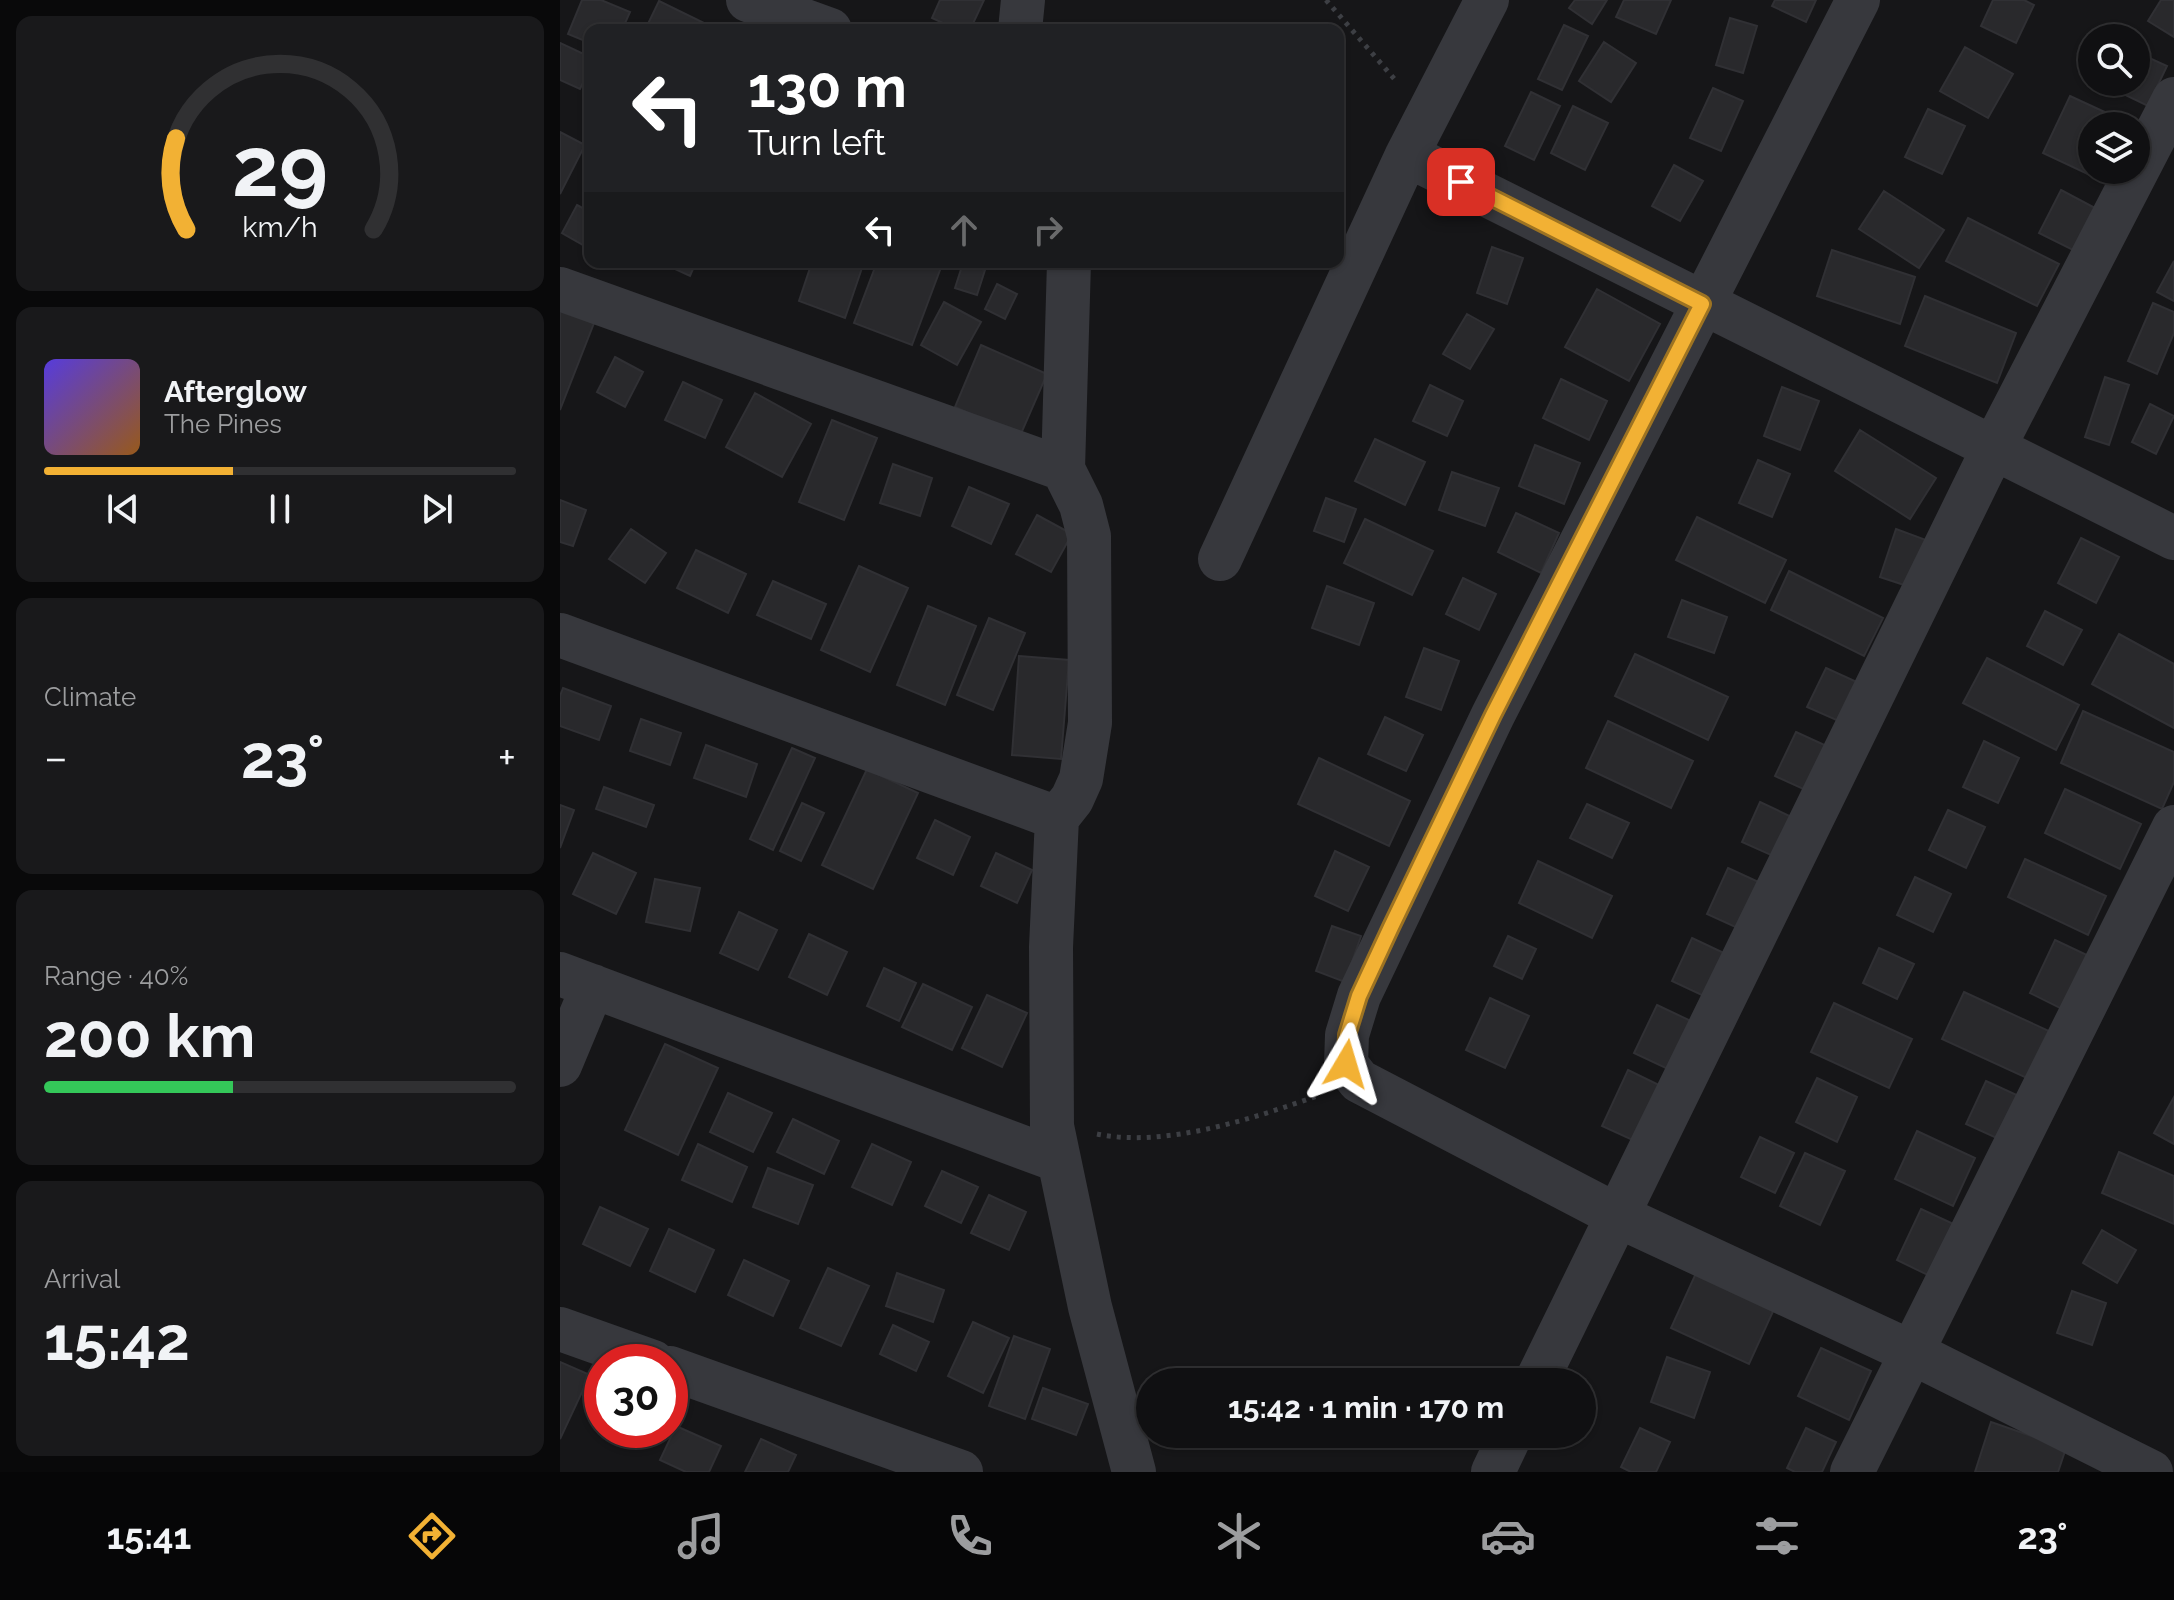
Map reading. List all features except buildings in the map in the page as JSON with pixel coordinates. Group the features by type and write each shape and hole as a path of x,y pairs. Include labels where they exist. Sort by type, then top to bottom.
{"street":[{"path":"748,0 814,24"},
{"path":"1021,24 1023,0"},
{"path":"1220,559 1407,155 1487,0"},
{"path":"1858,0 1493,715 1359,996 1347,1035 1346,1064 1359,1081 1616,1215 1913,1353 2151,1472"},
{"path":"1543,1368 1993,449 2174,99"},
{"path":"1407,155 2174,538"},
{"path":"1069,268 1063,469 1081,505 1089,536 1090,723 1081,779 1072,799 1057,818 1051,947 1054,1143 1090,1307 1134,1472"},
{"path":"560,289 1063,469"},
{"path":"560,635 1057,818"},
{"path":"1852,1472 2174,827"},
{"path":"560,1065 576,980 1054,1143"},
{"path":"560,1329 602,1344"},
{"path":"688,1374 961,1472"},
{"path":"1493,1472 1504,1448"}],"path":[{"path":"1326,0 1427,116"},
{"path":"1054,1143 1161,1136 1282,1108 1359,1081"}],"route":[{"path":"1346,1064 1347,1035 1359,996 1391,927 1493,715 1702,304 1461,182"}]}
